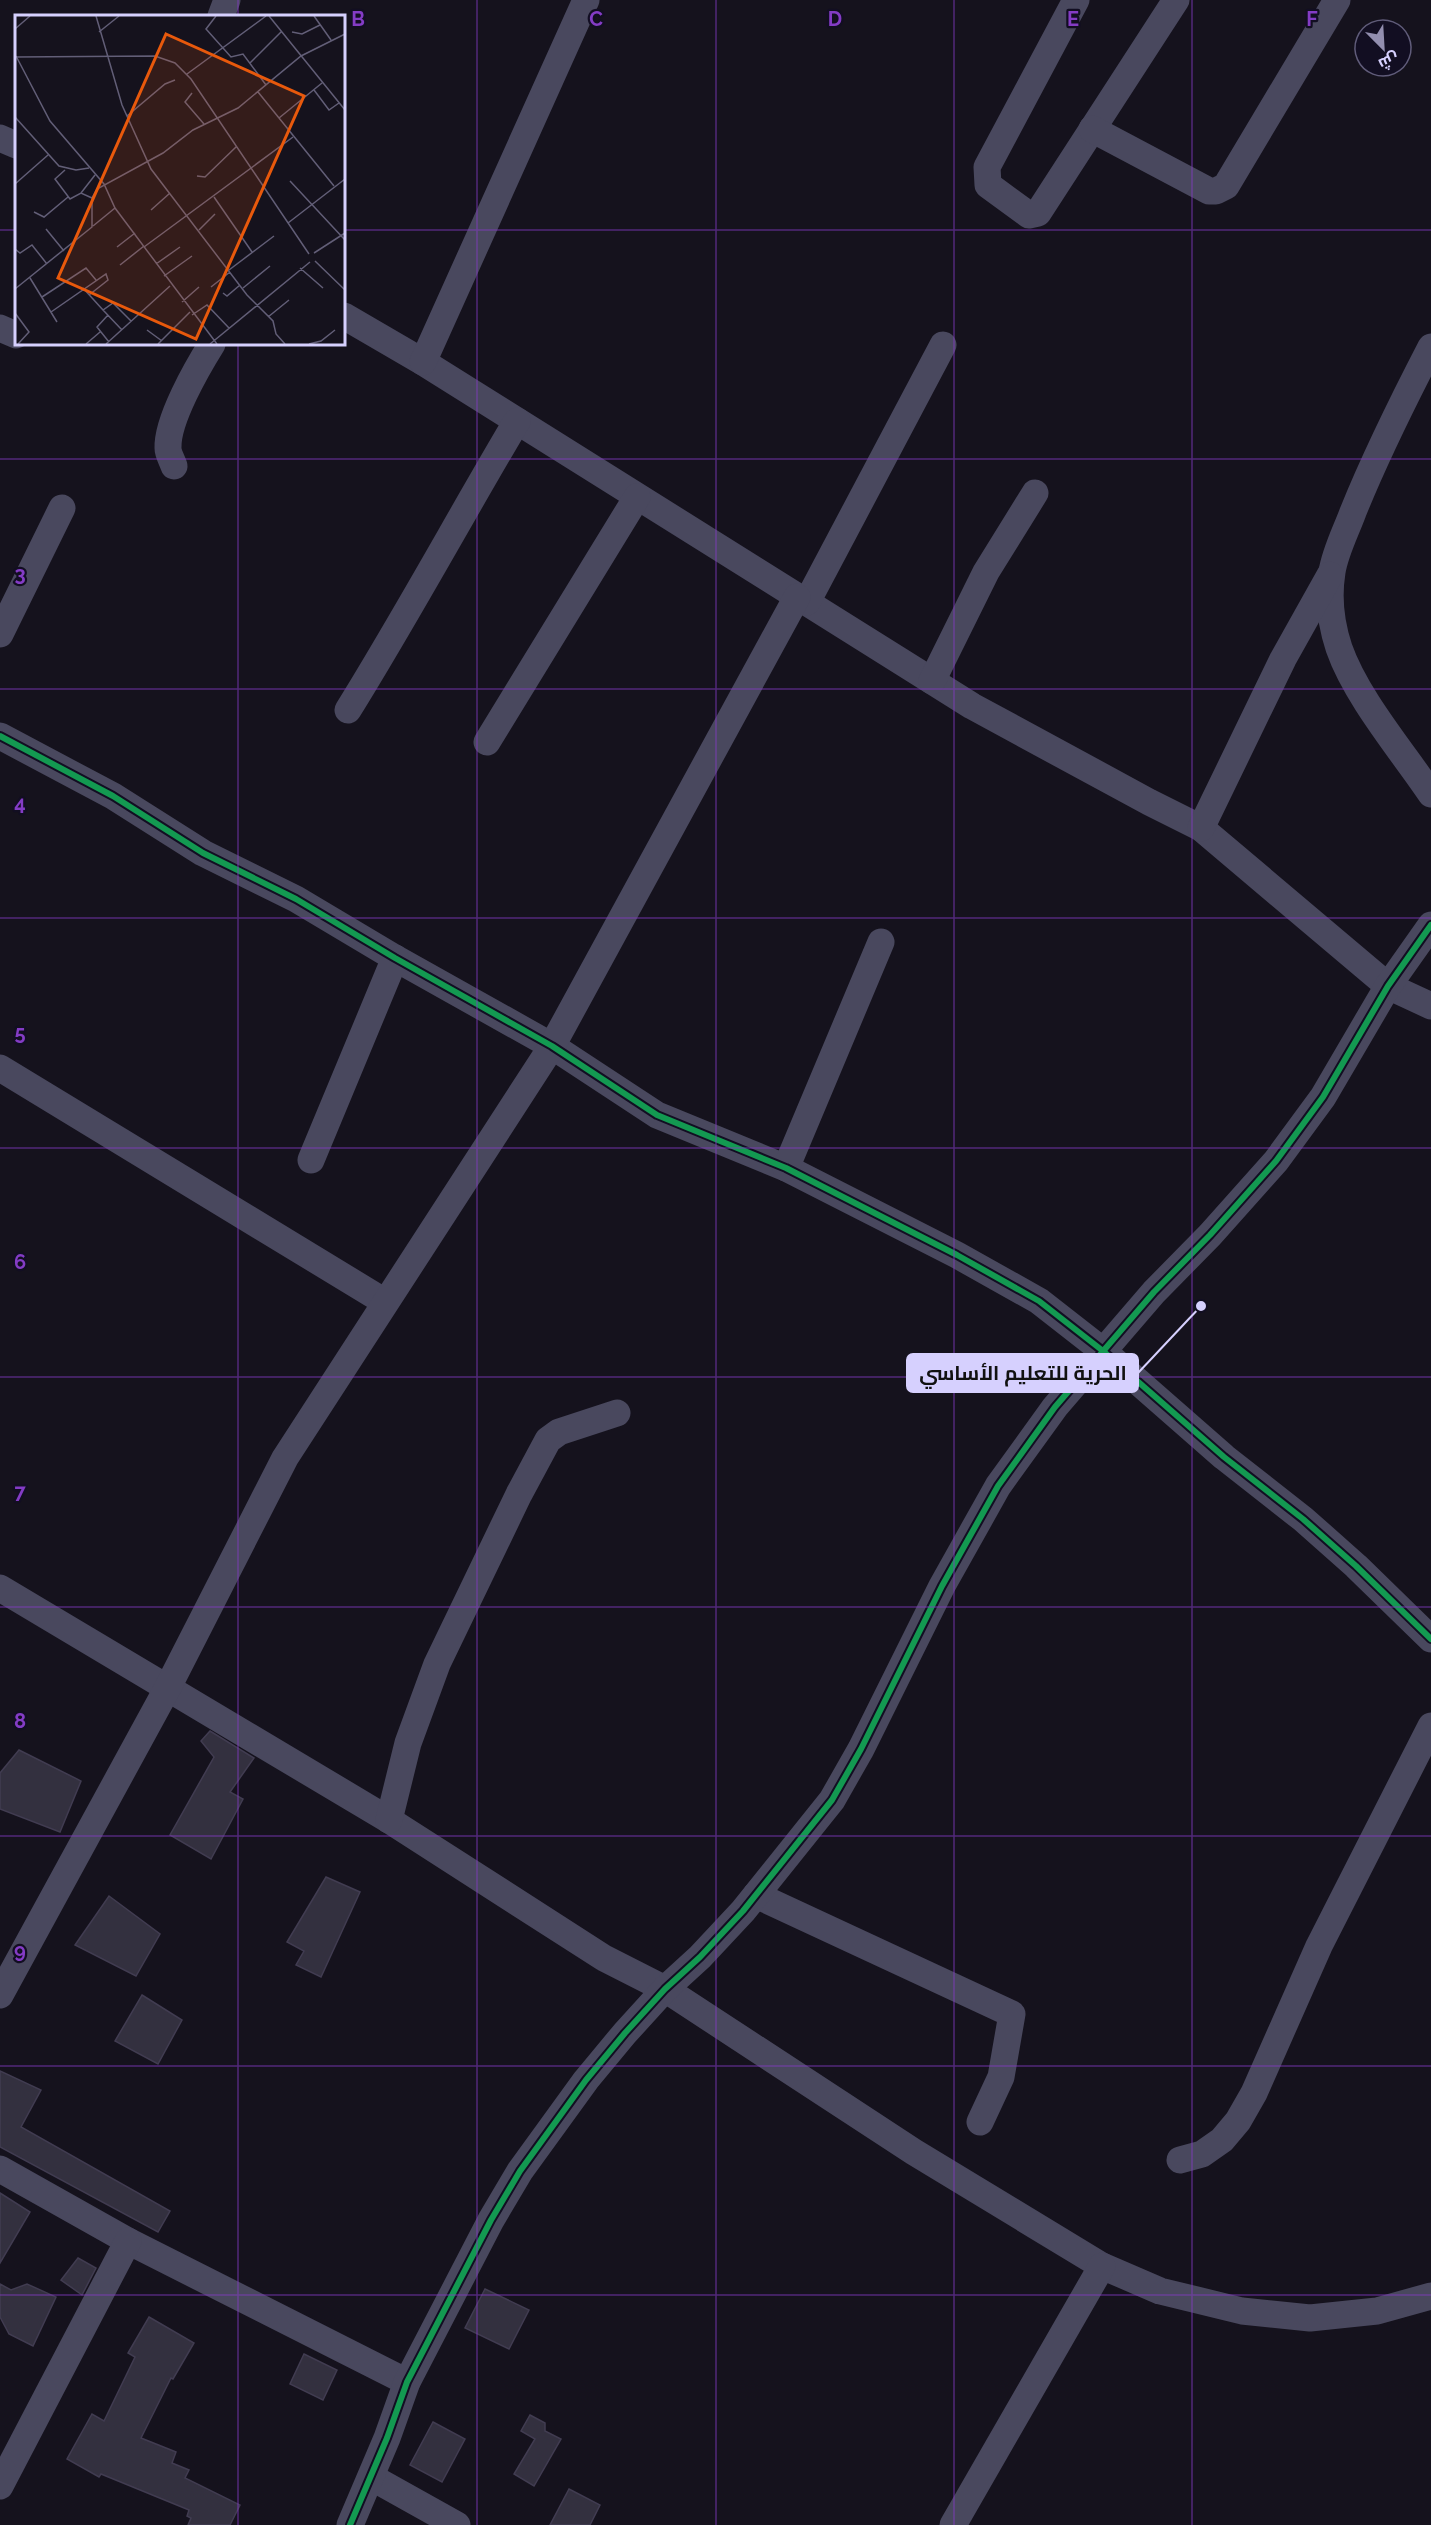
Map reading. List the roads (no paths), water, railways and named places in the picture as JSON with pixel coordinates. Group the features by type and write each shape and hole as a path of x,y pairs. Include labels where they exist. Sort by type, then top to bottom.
{"street":[{"path":"221,15 227,0"},
{"path":"423,362 586,0"},
{"path":"1076,0 987,167 988,185 1029,215 1038,213 1174,1"},
{"path":"1092,129 1209,191 1216,191 1226,186 1337,0"},
{"path":"0,138 15,145"},
{"path":"345,317 423,362 982,711 1201,828 1388,986 1431,1006"},
{"path":"0,328 15,335"},
{"path":"174,466 168,450 171,426 197,368 211,345"},
{"path":"0,1995 167,1689 285,1458 552,1046 943,345"},
{"path":"1201,828 1283,659 1332,570 1367,477 1395,415 1431,347"},
{"path":"348,710 410,609 458,520 518,421"},
{"path":"932,681 986,572 1035,493"},
{"path":"487,742 637,497"},
{"path":"0,634 62,508"},
{"path":"1332,570 1330,596 1332,622 1346,665 1357,686 1431,794"},
{"path":"0,736 112,796 203,852 296,898 394,958 552,1046 657,1114 786,1168 957,1255 1039,1301 1102,1351 1206,1442 1312,1527 1431,1639"},
{"path":"350,2525 407,2382 491,2220 520,2170 586,2080 665,1989 700,1957 756,1894 832,1800 861,1749 942,1586 998,1486 1054,1407 1102,1351 1276,1161 1323,1097 1388,986 1431,925"},
{"path":"786,1168 881,942"},
{"path":"311,1160 394,958"},
{"path":"0,1068 385,1302"},
{"path":"389,1820 408,1743 437,1664 519,1494 548,1440 559,1432 617,1413"},
{"path":"0,1588 389,1820 604,1958 665,1989 914,2152 1102,2266 1160,2290 1242,2311 1310,2318 1377,2311 1431,2296"},
{"path":"1180,2160 1202,2154 1222,2140 1238,2121 1254,2092 1318,1946 1431,1726"},
{"path":"756,1894 1012,2014 1001,2077 980,2122"},
{"path":"0,2169 128,2241 407,2382"},
{"path":"0,2486 128,2241"},
{"path":"953,2525 1102,2266"},
{"path":"371,2477 457,2525"}],"place":[{"name":"الحرية للتعليم الأساسي","path":"1201,1306"}]}
